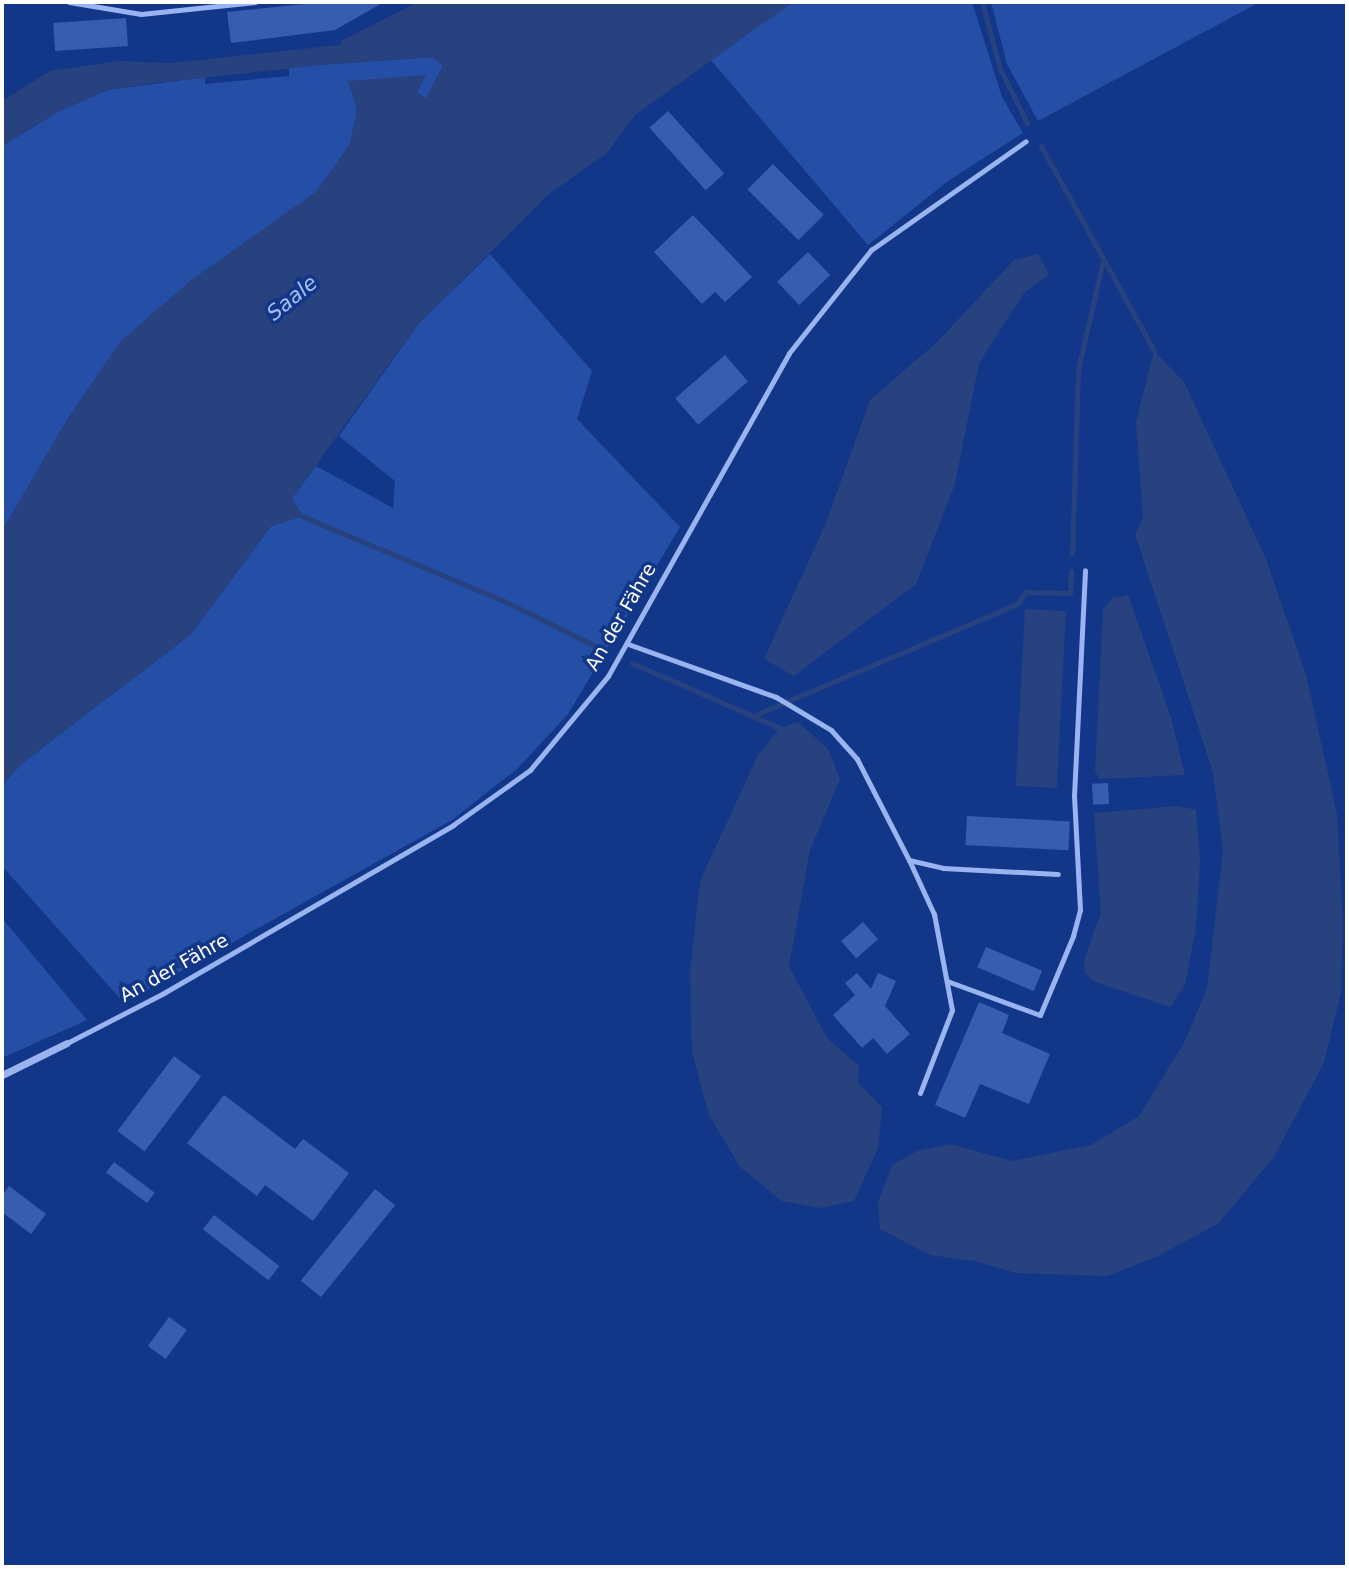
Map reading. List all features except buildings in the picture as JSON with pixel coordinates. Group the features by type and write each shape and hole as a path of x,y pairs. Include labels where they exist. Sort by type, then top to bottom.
{"street":[{"path":"2,1075 67,1043"}],"lane":[{"path":"69,2 141,14 255,2"},
{"name":"An der Fähre","path":"67,1043 162,994 453,825 530,770 608,676 789,353 862,260 871,250 1026,141"},
{"path":"947,981 1040,1015 1073,936 1080,910 1074,796 1086,570"},
{"path":"628,644 778,698 831,730 858,759 934,914 947,981 952,1010 920,1093"},
{"path":"909,860 943,868 1058,874"}],"shaded area":[{"path":"793,2 972,2 1002,97 1023,133 948,181 868,245 710,59"},
{"path":"991,2 1260,2 1038,121 1007,64"},
{"path":"434,57 443,66 426,99 417,93 425,75 357,110 350,144 317,191 121,341 67,420 2,531 2,146 61,110 108,90 205,77 205,84 289,76 289,67"},
{"path":"490,254 592,371 577,419 680,527 568,714 518,768 452,820 124,1003 2,866 2,786 20,765 191,634 271,526 302,516 292,498 316,466 393,508 395,481 339,436 419,323"},
{"path":"2,918 87,1020 2,1058"}],"water":[{"name":"Saale","path":"418,2 793,2 635,115 607,153 549,194 419,323 292,498 303,516 271,526 191,634 20,765 2,786 2,531 67,420 121,341 190,281 317,191 350,144 357,110 348,81 426,75 417,93 426,98 443,66 434,57 315,65 313,52 341,49 341,41"},
{"path":"119,61 186,64 187,78 108,90 61,110 2,146 2,101 50,71"},
{"path":"1038,254 1049,274 1024,293 979,363 955,484 916,584 794,676 764,659 826,523 870,400 936,343 1014,260"},
{"path":"1154,351 1184,382 1266,559 1306,675 1337,814 1343,924 1341,992 1324,1063 1273,1158 1219,1223 1158,1256 1107,1276 1016,1273 974,1261 930,1255 880,1229 878,1203 892,1165 917,1151 950,1144 1012,1161 1091,1145 1139,1116 1184,1043 1207,989 1223,850 1213,772 1135,534 1143,517 1136,422"},
{"path":"1128,595 1171,717 1185,775 1100,779 1095,772 1103,610 1112,598"},
{"path":"1025,609 1066,611 1057,788 1016,786"},
{"path":"798,722 828,749 840,779 810,850 789,966 827,1038 859,1066 858,1083 882,1107 878,1148 854,1201 820,1208 782,1201 740,1167 709,1115 692,1052 690,973 700,881 758,755 780,728"},
{"path":"1178,806 1196,810 1200,862 1196,928 1185,984 1171,1007 1093,981 1085,972 1084,961 1101,912 1094,813"}],"waterway":[{"path":"982,2 1000,69 1027,123"},
{"path":"164,73 338,54"},
{"path":"1041,146 1154,351"},
{"path":"1072,554 1078,370 1102,264"},
{"path":"297,514 502,600 607,652"},
{"path":"753,716 1017,604 1026,592 1070,593 1071,571"},
{"path":"632,663 780,728"}]}
